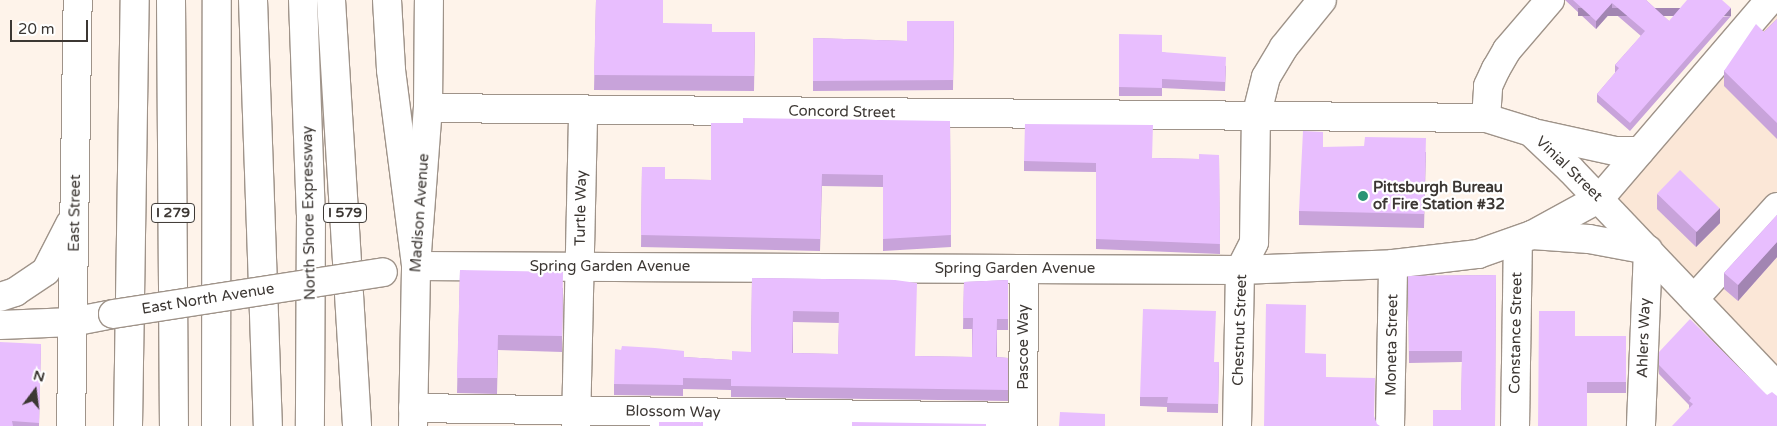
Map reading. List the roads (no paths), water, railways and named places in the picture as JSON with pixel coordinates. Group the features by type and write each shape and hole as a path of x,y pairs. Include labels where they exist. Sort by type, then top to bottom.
{"main road":[{"name":"East Street","path":"71,426 78,0"},
{"path":"128,426 135,0"},
{"name":"I 279","path":"171,0 174,426"},
{"path":"216,426 217,0"},
{"path":"253,0 268,426"},
{"name":"North Shore Expressway","path":"303,0 311,214 310,426"},
{"name":"I 579","path":"331,0 357,426"},
{"path":"387,0 391,70 416,266"},
{"name":"Madison Avenue","path":"413,417 416,266 428,108 428,0"},
{"name":"Chestnut Street","path":"1237,426 1240,270 1254,242 1256,117 1266,78 1284,47 1322,0"},
{"path":"1486,118 1488,86 1496,69 1507,50 1550,0"},
{"path":"1600,198 1770,0"},
{"name":"Concord Street","path":"428,108 1256,117"},
{"name":"Turtle Way","path":"576,418 583,109"},
{"name":"Vinial Street","path":"1256,117 1486,118 1530,132 1600,198 1777,386"},
{"path":"1530,132 1615,151 1640,151"},
{"name":"Spring Garden Avenue","path":"416,266 1240,270 1393,264 1478,254 1525,238 1600,198"},
{"path":"1694,298 1777,207"},
{"path":"0,297 15,292 46,270 59,252 75,211"},
{"path":"1525,238 1589,239 1648,250"},
{"name":"Constance Street","path":"1515,426 1525,238"},
{"name":"Ahlers Way","path":"1641,426 1648,250"},
{"name":"Moneta Street","path":"1390,426 1393,264"},
{"name":"East North Avenue","path":"0,325 72,322 416,266"},
{"name":"Pascoe Way","path":"1023,422 1024,269"},
{"name":"Blossom Way","path":"413,417 1023,422"}],"place":[{"name":"Pittsburgh Bureau of Fire Station #32","path":"1363,196"}]}
